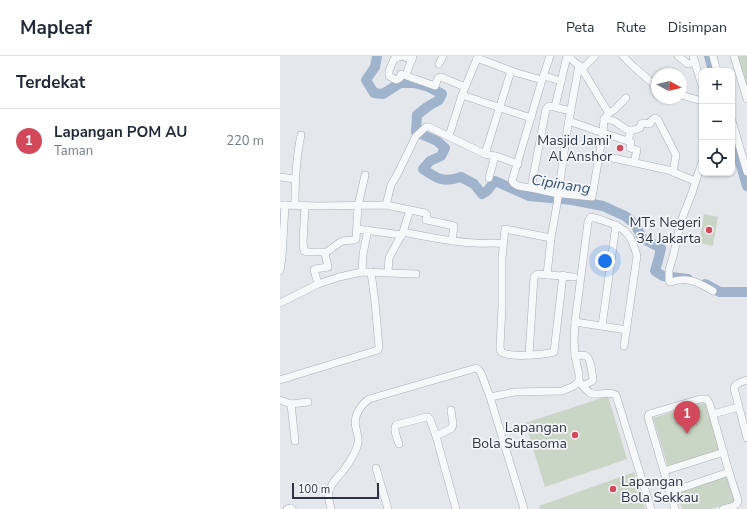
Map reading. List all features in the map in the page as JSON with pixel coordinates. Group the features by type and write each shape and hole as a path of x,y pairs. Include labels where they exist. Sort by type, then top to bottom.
{"street":[{"path":"406,75 412,58 403,56 394,59 389,76 396,80 400,78 401,74 435,86 438,78 441,77 465,87"},
{"path":"439,64 443,56"},
{"path":"550,56 512,181 517,185 558,194 592,197 603,134 604,119 607,114 614,110 626,98"},
{"path":"555,107 567,56 580,67 609,113"},
{"path":"547,275 567,131 580,67 595,56"},
{"path":"623,56 651,82"},
{"path":"678,56 688,64 694,59 699,76"},
{"path":"713,56 716,68"},
{"path":"734,56 747,99"},
{"path":"448,136 477,57 511,71 561,81"},
{"path":"485,154 511,71"},
{"path":"462,96 531,118"},
{"path":"687,97 699,100"},
{"path":"531,188 545,114 548,107 550,106 571,111"},
{"path":"533,111 545,114"},
{"path":"604,119 614,121 623,129 631,130 640,128 641,124 643,123 650,124 654,118 657,119 676,155 673,172"},
{"path":"569,121 603,134 631,142 630,148 637,150 634,162"},
{"path":"386,205 391,185 398,174 416,136 426,127 429,127 485,154 518,164"},
{"path":"628,141 631,130"},
{"path":"735,131 747,172"},
{"path":"295,205 297,150 300,135"},
{"path":"599,155 673,172 695,181"},
{"path":"489,178 495,156"},
{"path":"699,170 681,221 669,270 669,281 695,281 713,291"},
{"path":"305,206 304,251 325,253 341,242 356,239 358,206 365,175"},
{"path":"280,177 295,179"},
{"path":"280,271 282,258 282,205 386,205 426,213 426,220 454,226 452,240"},
{"path":"388,272 389,258 403,233 410,210"},
{"path":"624,346 637,256 629,235 625,231 616,225 593,217 590,218 575,322 575,356 581,384 590,393 612,393 616,395 651,509"},
{"path":"602,326 616,225"},
{"path":"357,229 403,233 476,243 501,243"},
{"path":"551,238 506,229 501,243 501,352 506,354 529,355 552,353 555,351 563,276"},
{"path":"362,272 364,249 368,230"},
{"path":"318,284 314,270 328,266 325,253"},
{"path":"280,302 318,284 339,277 362,272 416,274"},
{"path":"280,380 378,350 375,302 371,272"},
{"path":"529,355 534,277 537,274 574,277"},
{"path":"575,322 627,330"},
{"path":"490,397 515,392 562,391 592,381 593,379 587,356 575,356"},
{"path":"331,509 328,496 329,490 356,451 358,442 355,426 356,413 362,405 369,399 476,368 481,373 490,397 524,509"},
{"path":"747,380 737,384 734,387 747,438"},
{"path":"676,509 648,415 703,398 708,400 713,414 738,502 736,505 723,509"},
{"path":"280,400 291,404 308,402"},
{"path":"291,404 295,441"},
{"path":"713,414 739,407"},
{"path":"436,436 452,428 454,424 451,410"},
{"path":"399,444 394,430 396,425 427,417 430,418 456,509"},
{"path":"664,471 724,452"},
{"path":"376,468 388,509"},
{"path":"670,492 729,472"},
{"path":"287,509 292,509"}],"green space":[{"path":"736,56 747,56 747,93"},
{"path":"704,214 718,217 713,246 699,243"},
{"name":"Lapangan Bola Sutasoma","path":"608,396 627,459 545,487 525,423"},
{"path":"706,402 721,451 668,467 653,418"},
{"name":"Lapangan Bola Sekkau","path":"634,472 645,509 540,509 539,506"},
{"path":"727,475 736,501 711,509 682,509 676,491"}],"waterway":[{"name":"Cipinang","path":"377,56 375,67 366,80 374,93 383,94 400,83 414,83 429,87 442,94 439,100 417,115 416,132 437,141 445,148 441,156 430,161 423,169 445,180 461,177 474,184 482,194 487,191 495,181 529,196 572,200 603,206 625,216 635,224 642,238 661,248 655,271 663,276 688,279"},
{"name":"Cipinang","path":"709,56 712,68"},
{"name":"Cipinang","path":"733,140 747,186"},
{"name":"Cipinang","path":"705,284 720,292 747,292"}],"place":[{"name":"Masjid Jami' Al Anshor","path":"620,148"},
{"name":"MTs Negeri 34 Jakarta","path":"709,230"},
{"name":"Lapangan POM AU","path":"687,434"},
{"name":"Lapangan Bola Sutasoma","path":"575,435"},
{"name":"Lapangan Bola Sekkau","path":"613,489"}]}
